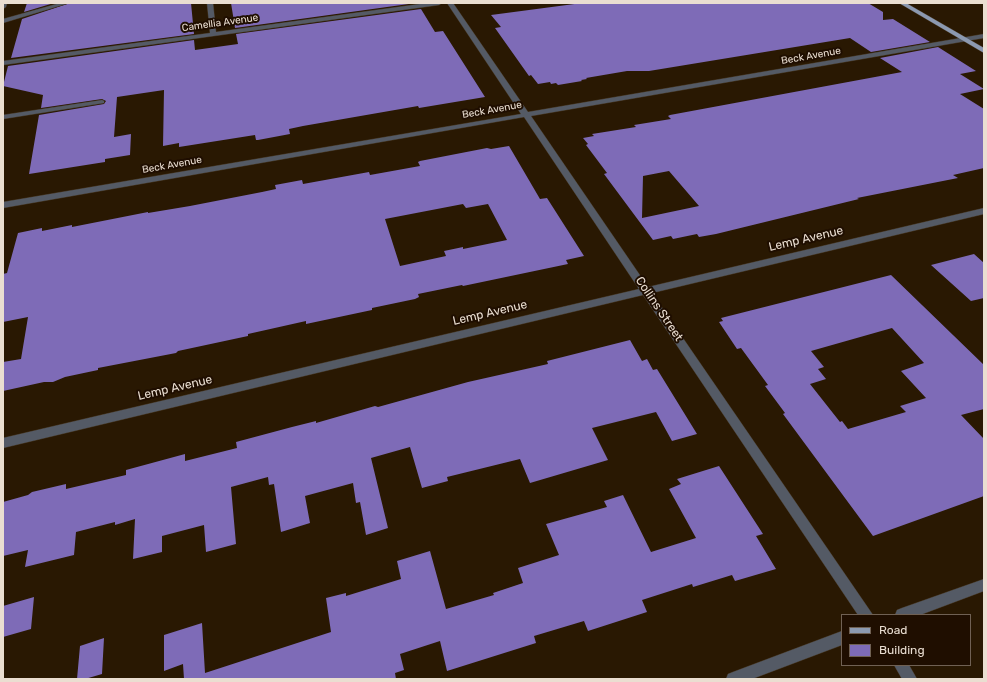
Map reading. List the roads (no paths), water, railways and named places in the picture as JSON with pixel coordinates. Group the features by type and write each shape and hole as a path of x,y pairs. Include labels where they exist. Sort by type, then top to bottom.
{"main road":[{"path":"902,3 984,51"}],"street":[{"path":"3,7 4,3"},
{"path":"3,21 66,3"},
{"path":"210,3 213,34"},
{"name":"Camellia Avenue","path":"3,63 439,3"},
{"name":"Collins Street","path":"450,3 865,614"},
{"name":"Beck Avenue","path":"3,205 984,36"},
{"path":"3,117 102,102"},
{"name":"Lemp Avenue","path":"3,442 984,211"},
{"path":"905,614 984,585"},
{"path":"733,679 841,638"},
{"path":"902,666 910,679"}]}
